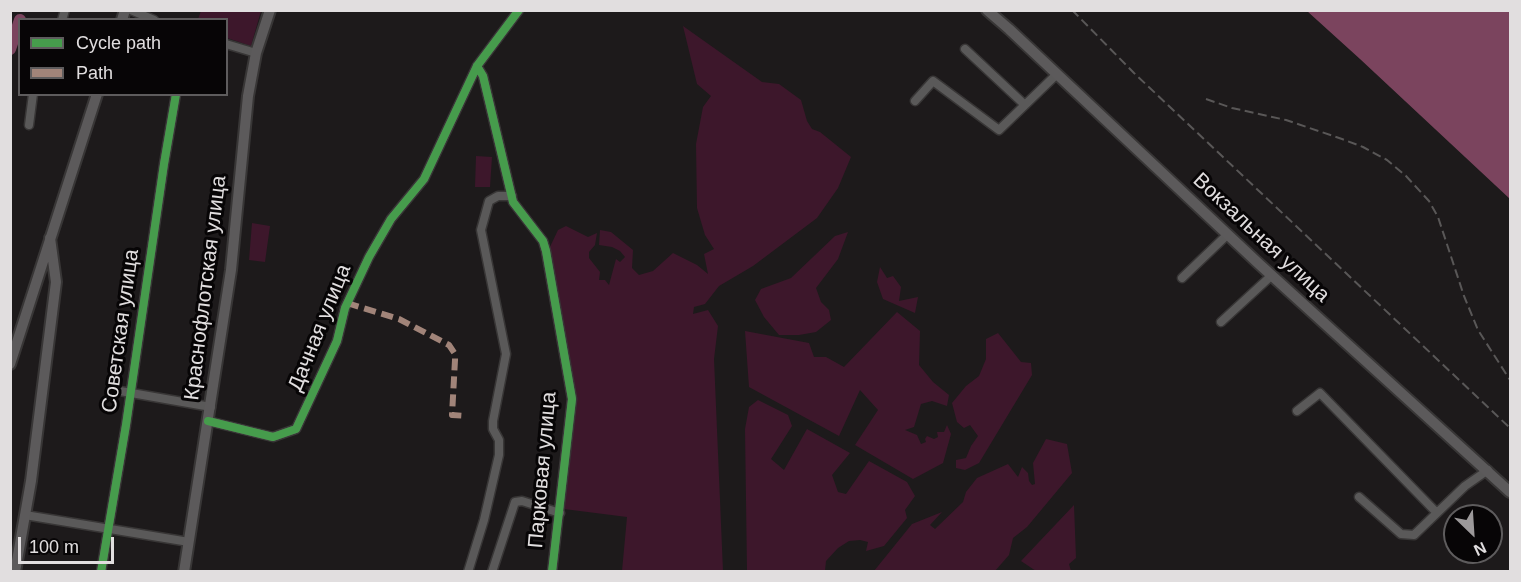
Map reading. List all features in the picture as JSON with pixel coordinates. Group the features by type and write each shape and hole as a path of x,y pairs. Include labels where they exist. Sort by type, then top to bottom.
{"main road":[{"name":"Краснофлотская улица","path":"184,572 231,270 247,107 256,53 270,10"},
{"name":"Вокзальная улица","path":"987,10 1227,236 1510,492"},
{"path":"10,364 96,96"},
{"path":"15,572 25,515 56,282 50,238"}],"street":[{"path":"130,10 149,18"},
{"name":"Дачная улица","path":"208,421 273,437 296,429 337,341 345,308 357,280 391,219 424,179 477,66 519,10"},
{"path":"228,45 256,53"},
{"path":"965,49 1025,105"},
{"name":"Парковая улица","path":"477,66 483,76 513,202 543,241 572,399 552,572"},
{"path":"915,101 933,81 999,130 1057,74"},
{"path":"29,125 33,96"},
{"name":"Советская улица","path":"101,572 176,96"},
{"path":"468,572 484,520 499,454 499,440 493,429 493,421 506,354 481,230 489,201 498,196 512,196"},
{"path":"1182,278 1227,236"},
{"path":"1221,321 1271,276"},
{"path":"120,392 210,407"},
{"path":"1297,411 1320,393 1437,513"},
{"path":"1359,497 1401,534 1414,535 1465,486 1488,470"},
{"name":"Парковая улица","path":"492,572 510,513 516,502 522,501 560,513"},
{"path":"25,515 189,542"}],"shaded area":[{"path":"201,11 261,11 251,46 228,38 228,18 198,18"},
{"path":"1307,11 1510,11 1510,199 1360,59"},
{"path":"683,26 762,82 779,84 801,100 807,121 812,129 820,132 851,157 838,188 817,218 753,266 719,286 705,304 694,307 693,314 708,310 718,326 714,359 723,571 622,571 627,517 564,509 577,399 549,249 558,230 566,226 588,237 597,233 595,245 589,252 589,258 600,272 599,280 605,280 609,285 616,259 620,262 625,257 612,247 599,245 600,230 611,232 633,250 632,268 639,275 653,271 673,253 697,265 708,274 704,254 714,249 705,235 697,208 696,144 703,107 711,96 697,84"},
{"path":"476,156 492,157 490,187 475,187"},
{"path":"252,223 270,226 265,262 249,260"},
{"path":"848,232 838,259 816,288 821,302 829,310 831,320 816,332 779,335 764,317 755,300 761,289 791,278 835,236"},
{"path":"880,267 887,278 893,276 901,287 899,301 918,297 915,313 883,299 877,282"},
{"path":"897,312 920,331 919,365 933,382 949,395 947,406 932,401 921,404 914,427 905,430 917,435 921,444 926,442 927,436 934,439 938,437 937,432 944,432 947,425 951,434 943,463 913,479 855,445 878,410 860,390 839,436 749,387 745,331 809,343 814,357 826,357 844,367"},
{"path":"998,333 1021,362 1031,363 1032,375 979,463 965,470 956,468 956,460 966,458 978,436 970,425 964,428 957,422 952,403 966,386 979,376 986,359 986,339"},
{"path":"758,400 788,415 792,426 771,459 784,470 807,429 850,453 832,475 838,492 846,494 869,461 907,482 915,496 905,510 907,518 884,546 866,551 868,542 849,541 838,548 826,561 825,571 747,571 745,429 749,407"},
{"path":"1046,439 1067,444 1072,473 1027,527 1013,538 1009,555 995,571 874,571 912,524 942,512 930,525 935,529 963,502 966,492 977,478 1008,464 1018,477 1022,467 1028,473 1032,485 1035,484 1033,463"},
{"path":"1074,505 1076,558 1069,564 1071,571 1036,571 1021,561"}],"waterway":[{"path":"10,49 18,26"}],"railway":[{"path":"1072,10 1134,73 1510,428"},
{"path":"1206,99 1232,108 1286,120 1363,147 1387,160 1406,176 1429,201 1438,217 1464,296 1478,330 1510,380"}],"marked path":[{"path":"347,303 399,319 449,345 455,354 452,415 467,416"}],"cycle path":[{"path":"208,421 273,437 296,429 337,341 345,308 369,257 391,219 424,179 477,66 519,10"},
{"path":"477,66 483,76 513,202 543,241 546,251 572,399 552,572"},
{"path":"101,572 126,425 176,96"}]}
